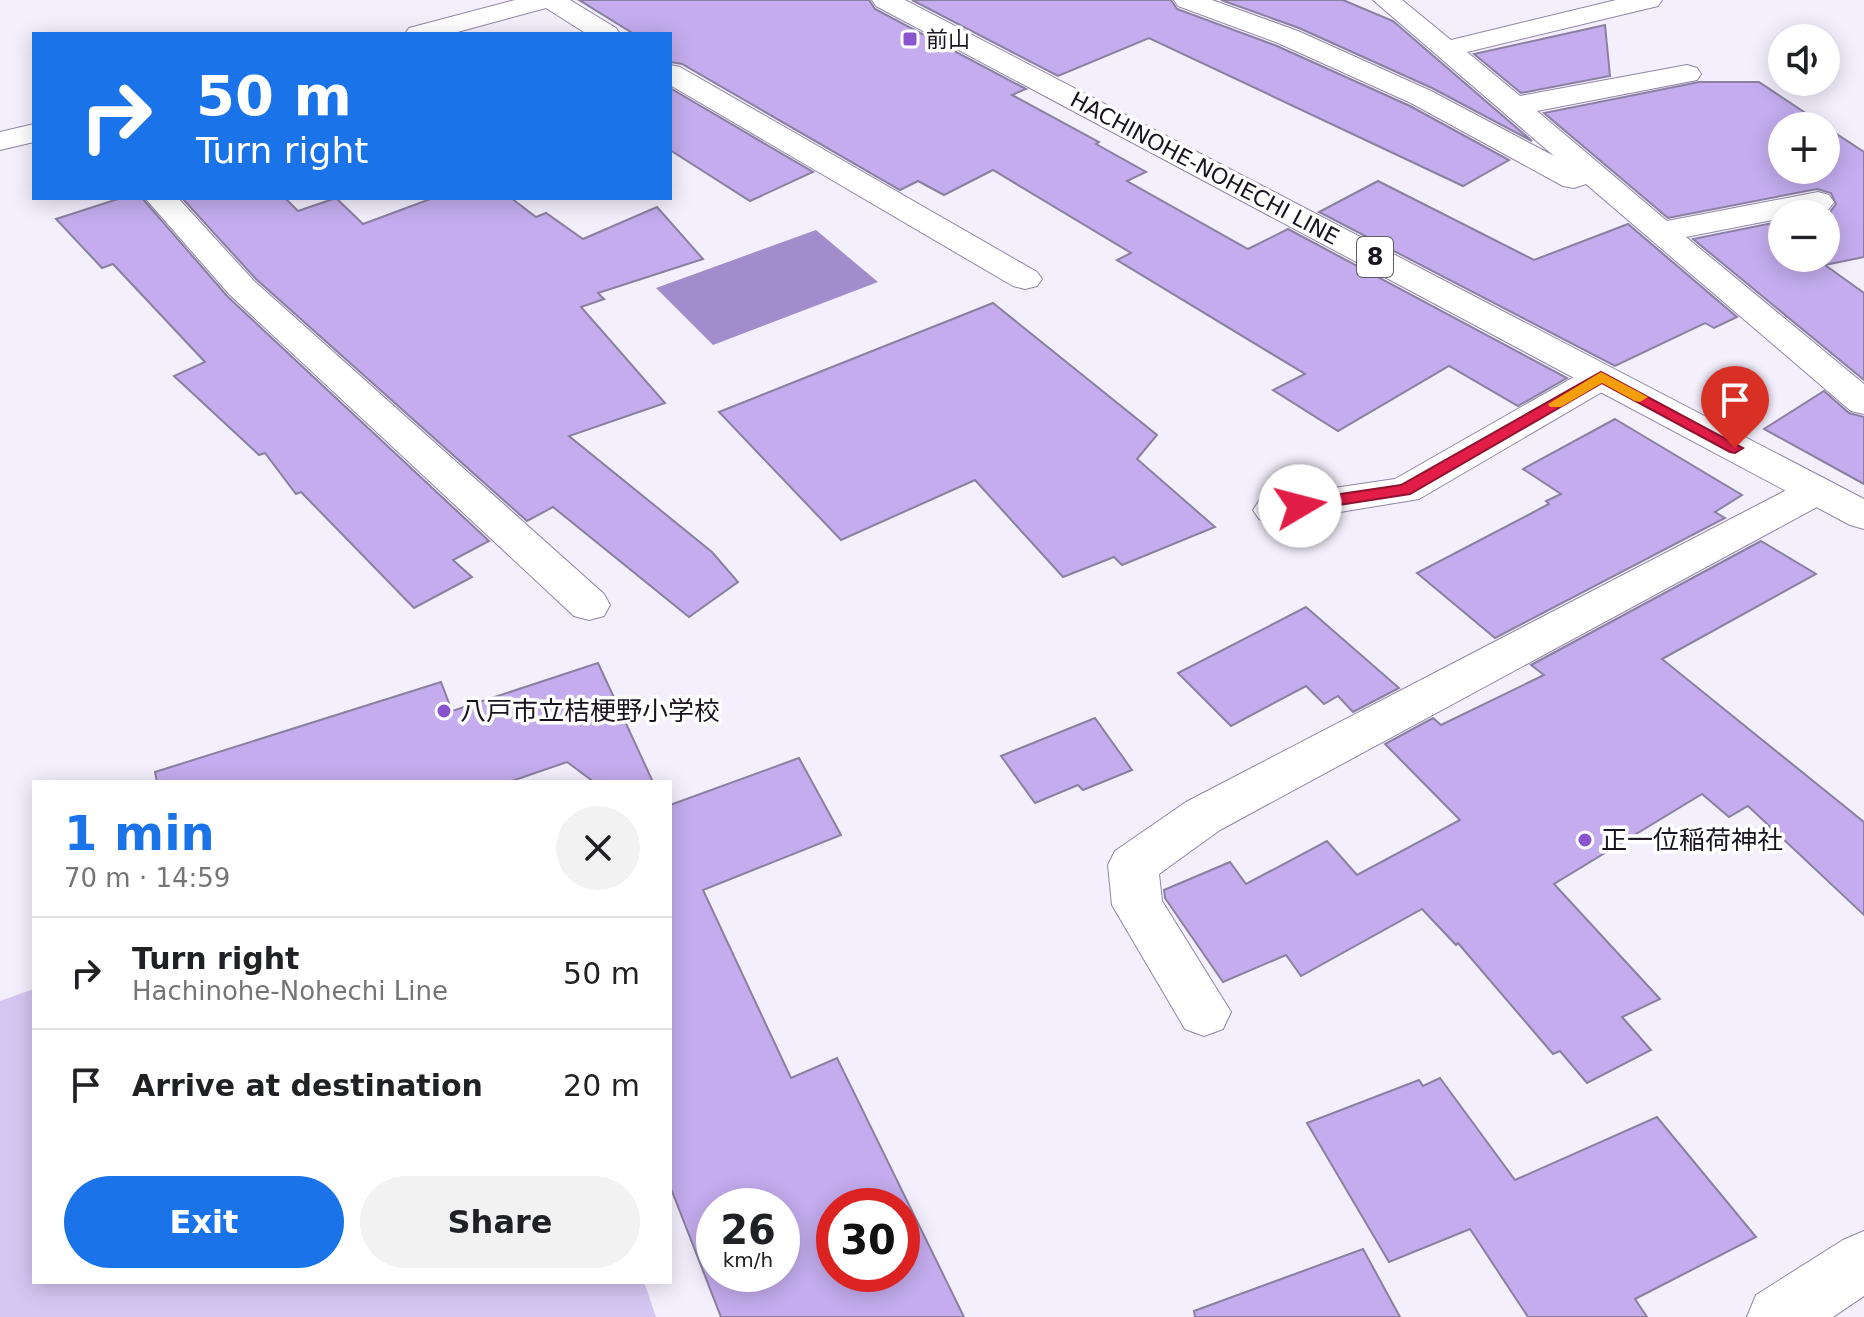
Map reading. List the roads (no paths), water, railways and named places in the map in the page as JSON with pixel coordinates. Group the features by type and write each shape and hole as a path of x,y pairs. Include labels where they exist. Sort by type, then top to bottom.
{"street":[{"path":"426,32 545,0"},
{"path":"552,0 603,32"},
{"name":"HACHINOHE-NOHECHI LINE","path":"885,0 1864,516"},
{"path":"1187,0 1288,37 1421,97 1647,222 1768,208"},
{"path":"1386,0 1863,401"},
{"path":"1447,49 1649,0"},
{"path":"672,74 1025,279"},
{"path":"1515,106 1687,74"},
{"path":"0,141 32,133"},
{"path":"163,200 242,288 589,605"},
{"path":"1273,510 1405,490 1601,377"},
{"path":"1204,1012 1137,905 1133,865 1203,816 1816,491"},
{"path":"1778,1317 1864,1261"}],"place":[{"name":"前山","path":"910,39"},
{"name":"八戸市立桔梗野小学校","path":"444,711"},
{"name":"正一位稲荷神社","path":"1585,840"}]}
